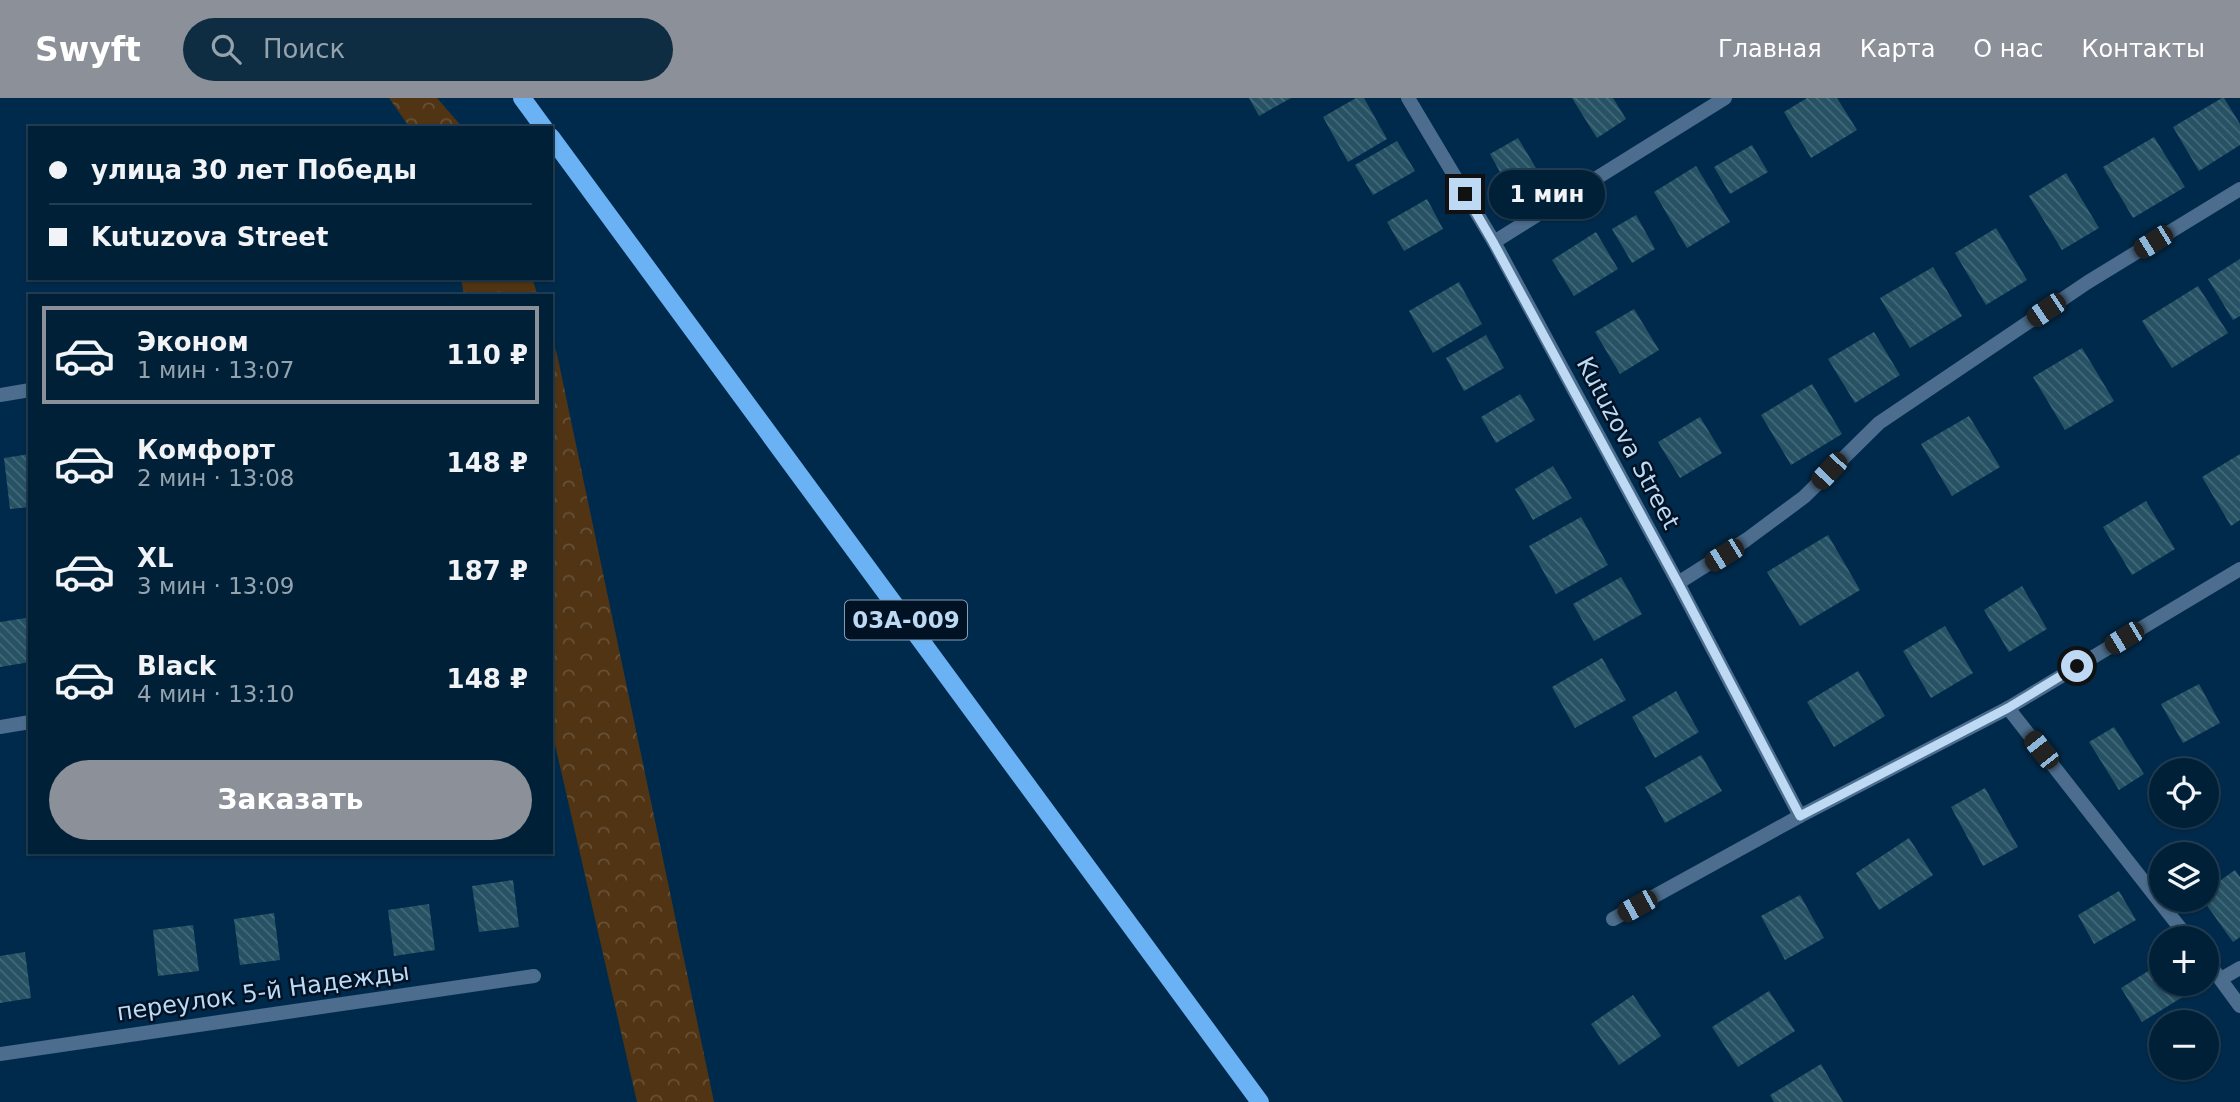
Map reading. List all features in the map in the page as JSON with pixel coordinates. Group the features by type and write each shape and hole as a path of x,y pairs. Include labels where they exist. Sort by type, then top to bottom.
{"main road":[{"path":"522,98 543,126"},
{"name":"03А-009","path":"553,140 1260,1102"}],"street":[{"name":"Kutuzova Street","path":"1408,98 1493,242 1678,583 1800,816"},
{"path":"1493,242 1725,98"},
{"path":"1678,583 1746,540 1804,498 1879,423 2088,282 2240,189"},
{"path":"0,395 28,390"},
{"path":"1613,919 1800,816 2008,708 2240,569"},
{"path":"2008,708 2180,926"},
{"path":"0,727 28,722"},
{"path":"2221,979 2240,968"},
{"name":"переулок 5-й Надежды","path":"0,1054 534,976"},
{"path":"2219,976 2240,1006"}],"green space":[{"path":"389,98 437,98 461,126 409,126"},
{"path":"461,280 533,280 537,294 464,294"},
{"path":"553,343 714,1102 637,1102 553,736"}],"building":[{"path":"1249,98 1291,98 1259,116"},
{"path":"1356,98 1364,98 1387,139 1348,162 1323,117"},
{"path":"1572,98 1613,98 1626,119 1597,138"},
{"path":"1807,98 1837,98 1857,130 1811,158 1784,112"},
{"path":"2222,98 2240,124 2240,145 2199,171 2173,127"},
{"path":"2154,137 2185,187 2133,218 2103,167"},
{"path":"1518,138 1546,185 1516,201 1490,154"},
{"path":"1397,141 1415,171 1373,195 1355,165"},
{"path":"1752,145 1768,172 1730,194 1714,167"},
{"path":"1696,166 1730,222 1687,248 1654,192"},
{"path":"2066,173 2099,228 2062,250 2029,196"},
{"path":"1427,199 1443,229 1404,251 1387,222"},
{"path":"1636,215 1655,249 1632,263 1612,229"},
{"path":"1996,228 2027,280 1986,305 1955,253"},
{"path":"1596,232 1618,269 1574,296 1552,260"},
{"path":"2240,259 2240,316 2233,320 2208,279"},
{"path":"1933,267 1962,316 1910,348 1880,298"},
{"path":"1459,282 1482,324 1433,353 1409,311"},
{"path":"2198,286 2228,333 2172,368 2142,321"},
{"path":"1634,309 1659,350 1620,374 1595,332"},
{"path":"1874,332 1900,375 1855,403 1828,359"},
{"path":"1486,335 1504,368 1464,391 1446,358"},
{"path":"2082,348 2114,401 2065,430 2033,377"},
{"path":"1812,384 1842,434 1791,465 1761,415"},
{"path":"1520,394 1535,420 1496,443 1481,417"},
{"path":"1969,416 2000,467 1952,496 1921,444"},
{"path":"1700,417 1722,453 1680,478 1658,442"},
{"path":"28,454 28,507 10,509 4,458"},
{"path":"2240,454 2240,520 2231,526 2202,477"},
{"path":"1553,466 1572,498 1533,520 1515,489"},
{"path":"2146,501 2175,549 2132,575 2103,527"},
{"path":"1581,517 1608,565 1556,594 1529,546"},
{"path":"1828,535 1860,590 1800,626 1767,572"},
{"path":"1621,577 1642,614 1594,641 1573,604"},
{"path":"2022,586 2047,629 2009,652 1984,610"},
{"path":"26,618 28,662 0,667 0,622"},
{"path":"1945,626 1973,673 1931,698 1903,651"},
{"path":"1602,658 1626,700 1575,728 1552,687"},
{"path":"1858,671 1885,716 1834,747 1807,702"},
{"path":"2199,684 2220,723 2183,743 2161,704"},
{"path":"1676,691 1699,732 1655,758 1632,717"},
{"path":"2114,727 2144,774 2119,790 2089,742"},
{"path":"1701,755 1722,791 1665,823 1645,787"},
{"path":"1985,788 2018,847 1983,866 1951,807"},
{"path":"1909,838 1933,875 1879,910 1856,873"},
{"path":"2235,870 2240,877 2240,937 2233,942 2212,912 2219,912 2219,881"},
{"path":"513,880 519,927 479,932 472,886"},
{"path":"2119,891 2136,920 2094,944 2078,915"},
{"path":"1800,895 1824,938 1785,960 1761,916"},
{"path":"429,904 435,950 394,956 388,910"},
{"path":"274,913 280,960 240,965 234,919"},
{"path":"193,925 199,971 158,976 153,930"},
{"path":"25,952 31,998 0,1003 0,956"},
{"path":"2149,970 2149,996 2184,996 2162,1010 2149,1010 2149,1018 2142,1022 2121,988"},
{"path":"1769,991 1795,1031 1738,1067 1712,1027"},
{"path":"1633,995 1661,1036 1619,1065 1591,1024"},
{"path":"1821,1064 1843,1102 1774,1102 1770,1095"}],"route":[{"path":"1465,194 1678,583 1800,816 2008,708 2077,666"}]}
